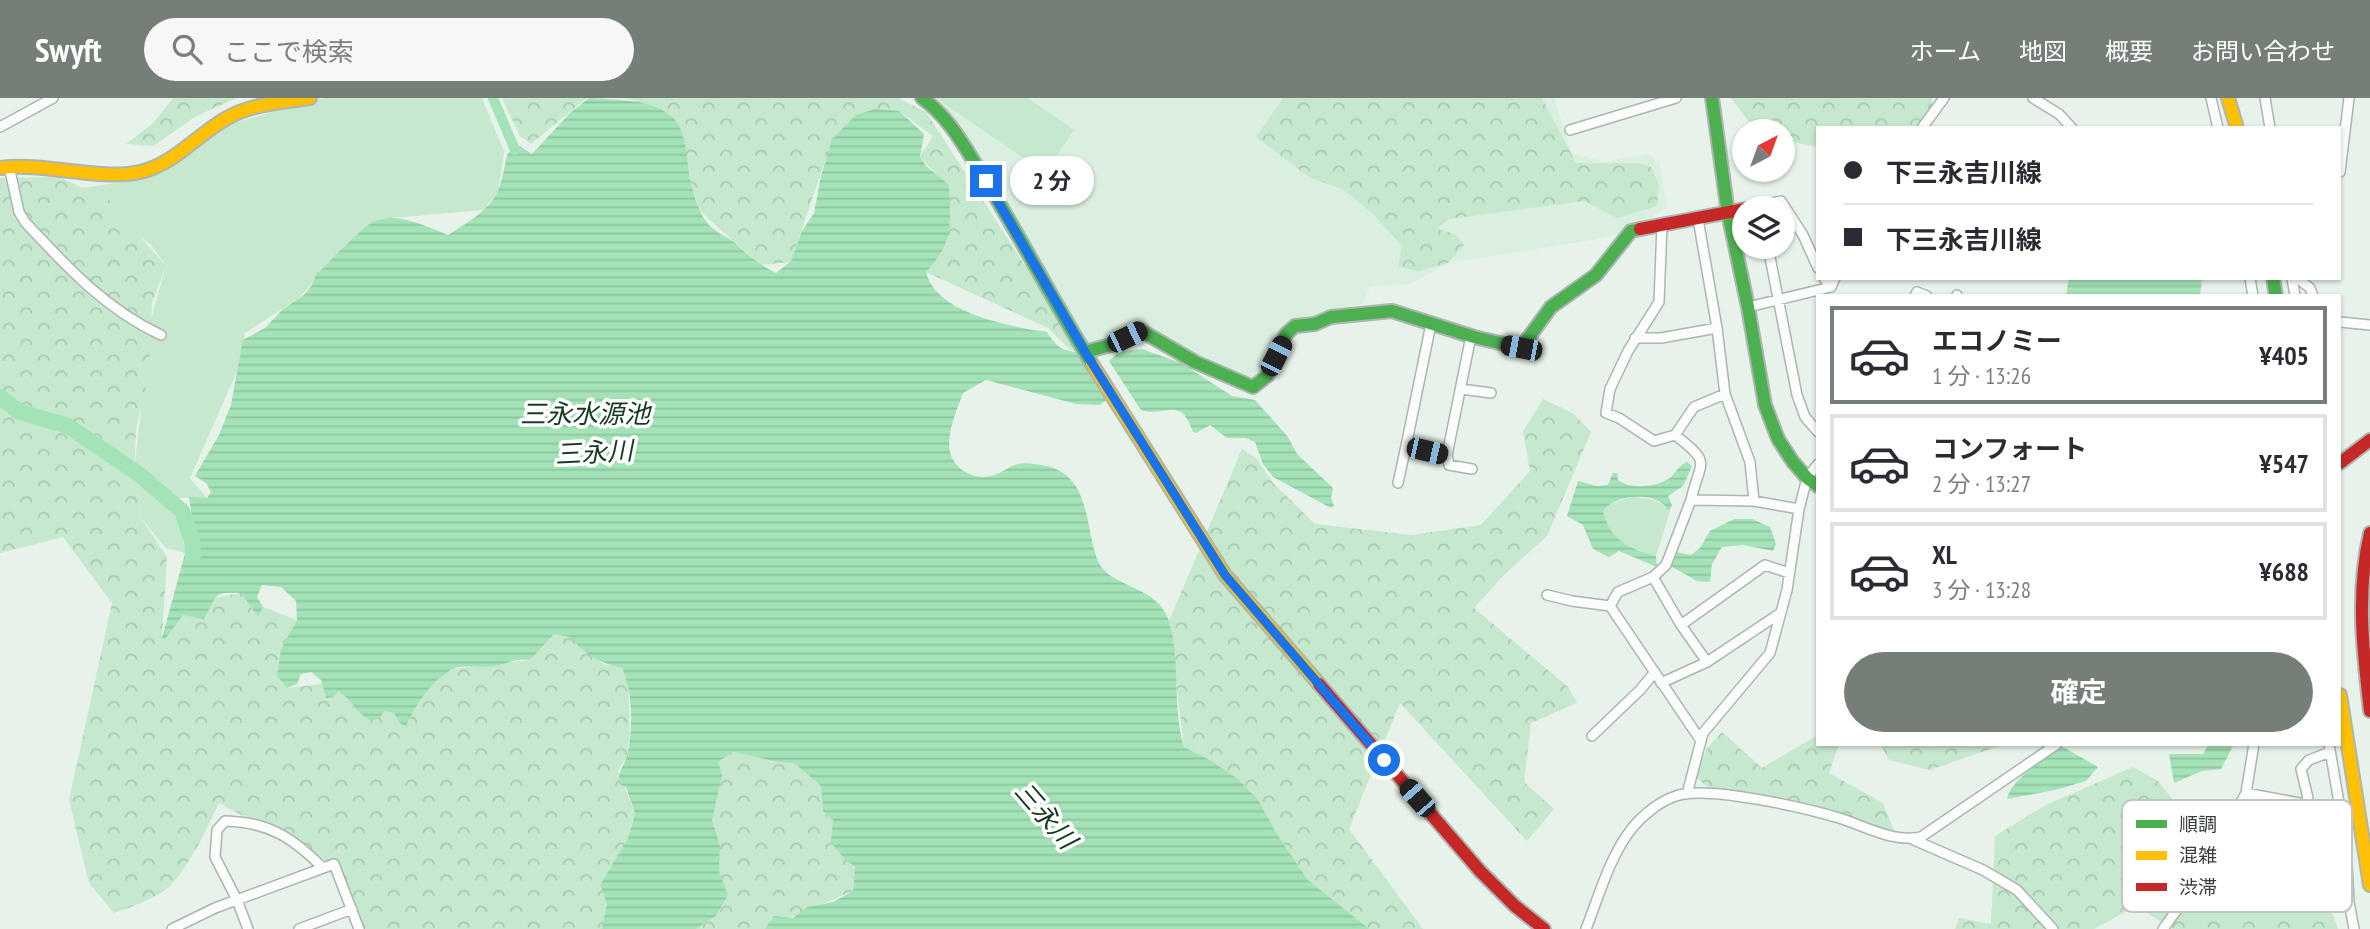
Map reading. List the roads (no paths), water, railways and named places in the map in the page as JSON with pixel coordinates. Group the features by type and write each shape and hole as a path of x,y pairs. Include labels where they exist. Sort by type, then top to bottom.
{"main road":[{"path":"5,167 43,165 102,174 142,171 175,154 204,131 238,112 310,98"},
{"path":"922,98 951,126 994,194 1085,352 1225,575 1480,871 1515,906 1544,929"},
{"path":"1712,98 1728,213 1765,405 1778,439 1807,478 1816,485"},
{"path":"2228,98 2236,126"},
{"path":"2238,98 2243,126"},
{"path":"1085,352 1114,344 1140,330 1175,351 1253,387 1267,376 1286,334 1295,326 1315,324 1331,317 1359,316 1376,311 1392,311 1471,336 1521,348 1550,307 1597,275 1631,231 1732,212"},
{"path":"2341,462 2370,440"},
{"path":"2370,533 2363,570 2360,620 2370,711"},
{"path":"2341,701 2370,886"}],"street":[{"path":"0,127 52,98"},
{"path":"1570,130 1676,98"},
{"path":"1923,126 1944,98"},
{"path":"2033,98 2059,114 2070,126"},
{"path":"2211,98 2218,126"},
{"path":"2265,98 2270,126"},
{"path":"2341,164 2349,98"},
{"path":"5,167 19,212 25,222 75,276 111,307 161,335"},
{"path":"1698,219 1717,328 1725,394 1750,462 1754,501"},
{"path":"1795,222 1816,264"},
{"path":"1662,226 1659,302 1636,338 1610,390 1606,413 1619,418 1654,441 1675,435 1694,407 1725,394"},
{"path":"1770,259 1797,395 1805,417 1816,430"},
{"path":"2297,280 2313,294"},
{"path":"1748,307 1833,283"},
{"path":"2341,322 2370,325"},
{"path":"1398,483 1431,324"},
{"path":"1636,338 1661,338 1717,328"},
{"path":"1471,336 1447,456 1449,464 1472,469"},
{"path":"1461,389 1491,393"},
{"path":"1610,606 1618,592 1653,577 1666,565 1691,500 1702,468 1701,458 1675,435"},
{"path":"1406,446 1447,456"},
{"path":"1687,794 1703,733 1770,653 1789,573 1799,509 1807,478 1816,467"},
{"path":"1691,500 1754,501 1799,509"},
{"path":"1681,625 1765,565 1789,573"},
{"path":"1653,577 1681,625 1707,662"},
{"path":"1547,595 1610,606 1701,741"},
{"path":"1661,683 1707,662 1779,614"},
{"path":"1592,736 1640,690 1654,672"},
{"path":"1913,839 1931,831 2054,746"},
{"path":"2242,800 2246,793 2254,746"},
{"path":"2307,800 2301,769 2309,760 2329,748 2338,800"},
{"path":"1586,929 1610,870 1632,828 1645,815 1676,796 1703,793 1787,804 1884,834 1913,839 1983,870 2017,890 2053,929"},
{"path":"2246,793 2284,800"},
{"path":"248,929 215,857 217,830 225,821 241,821 278,832 298,844 323,868"},
{"path":"172,929 215,908 334,864 359,929"},
{"path":"299,929 352,909"},
{"path":"2162,929 2175,912"}],"water":[{"name":"三永水源池","path":"589,98 643,103 672,117 681,131 689,175 699,209 706,221 776,273 791,261 802,231 814,213 832,139 856,115 875,109 899,111 924,134 920,157 926,166 949,185 949,232 942,251 926,272 932,286 944,298 976,316 1047,332 1057,345 1079,354 1087,361 1109,398 1100,405 1076,404 986,380 963,393 949,438 951,456 964,471 979,477 997,474 1021,463 1050,467 1073,482 1080,494 1098,561 1104,570 1155,600 1169,621 1175,652 1178,716 1184,747 1239,780 1258,800 1308,880 1369,929 765,929 774,916 793,918 808,907 833,902 853,891 855,866 846,861 831,842 833,820 823,811 821,786 794,763 733,752 718,762 722,775 712,820 720,846 719,871 728,895 716,916 696,929 602,929 607,903 600,885 628,838 635,813 626,787 619,784 631,731 630,698 622,668 593,657 570,637 554,634 530,660 516,660 489,667 455,668 439,678 426,693 406,726 401,724 394,713 385,711 378,719 369,720 339,691 333,697 326,698 321,680 311,672 301,674 297,684 287,688 277,676 281,650 297,620 296,601 281,587 262,585 257,597 263,607 258,617 241,593 220,594 204,619 183,615 165,639 162,638 193,524 189,497 207,498 211,492 206,483 195,476 219,435 231,405 243,340 265,328 283,309 304,295 316,274 362,230 377,220 408,220 448,235 469,222 494,198 500,187 508,153 520,146 532,154 570,113"},
{"path":"2069,280 2202,280 2200,294 2066,294"},
{"path":"1142,349 1181,363 1232,396 1255,400 1288,437 1297,454 1333,488 1331,498 1334,506 1331,508 1273,477 1263,464 1255,442 1246,438 1227,438 1210,425 1193,432 1188,420 1177,410 1141,410 1109,361 1119,352"},
{"path":"1687,462 1692,466 1683,486 1668,496 1672,505 1669,511 1655,500 1630,497 1614,502 1603,511 1616,536 1637,550 1656,556 1657,567 1619,551 1609,557 1593,549 1583,525 1567,516 1578,481 1596,486 1608,485 1613,473 1617,473 1618,480 1623,483 1652,485 1671,477"},
{"path":"1734,519 1752,519 1770,527 1776,544 1773,551 1743,545 1722,547 1712,564 1710,582 1697,581 1667,564 1676,552 1691,555 1700,548 1710,531"},
{"path":"2208,746 2233,746 2221,769 2202,771 2174,783 2169,754 2203,754"},
{"path":"2063,747 2098,767 2086,781 2007,799 2022,777"}],"waterway":[{"path":"493,98 515,150"},
{"name":"三永川","path":"0,397 20,412 68,426 140,475 182,511 192,541 193,556"}]}
